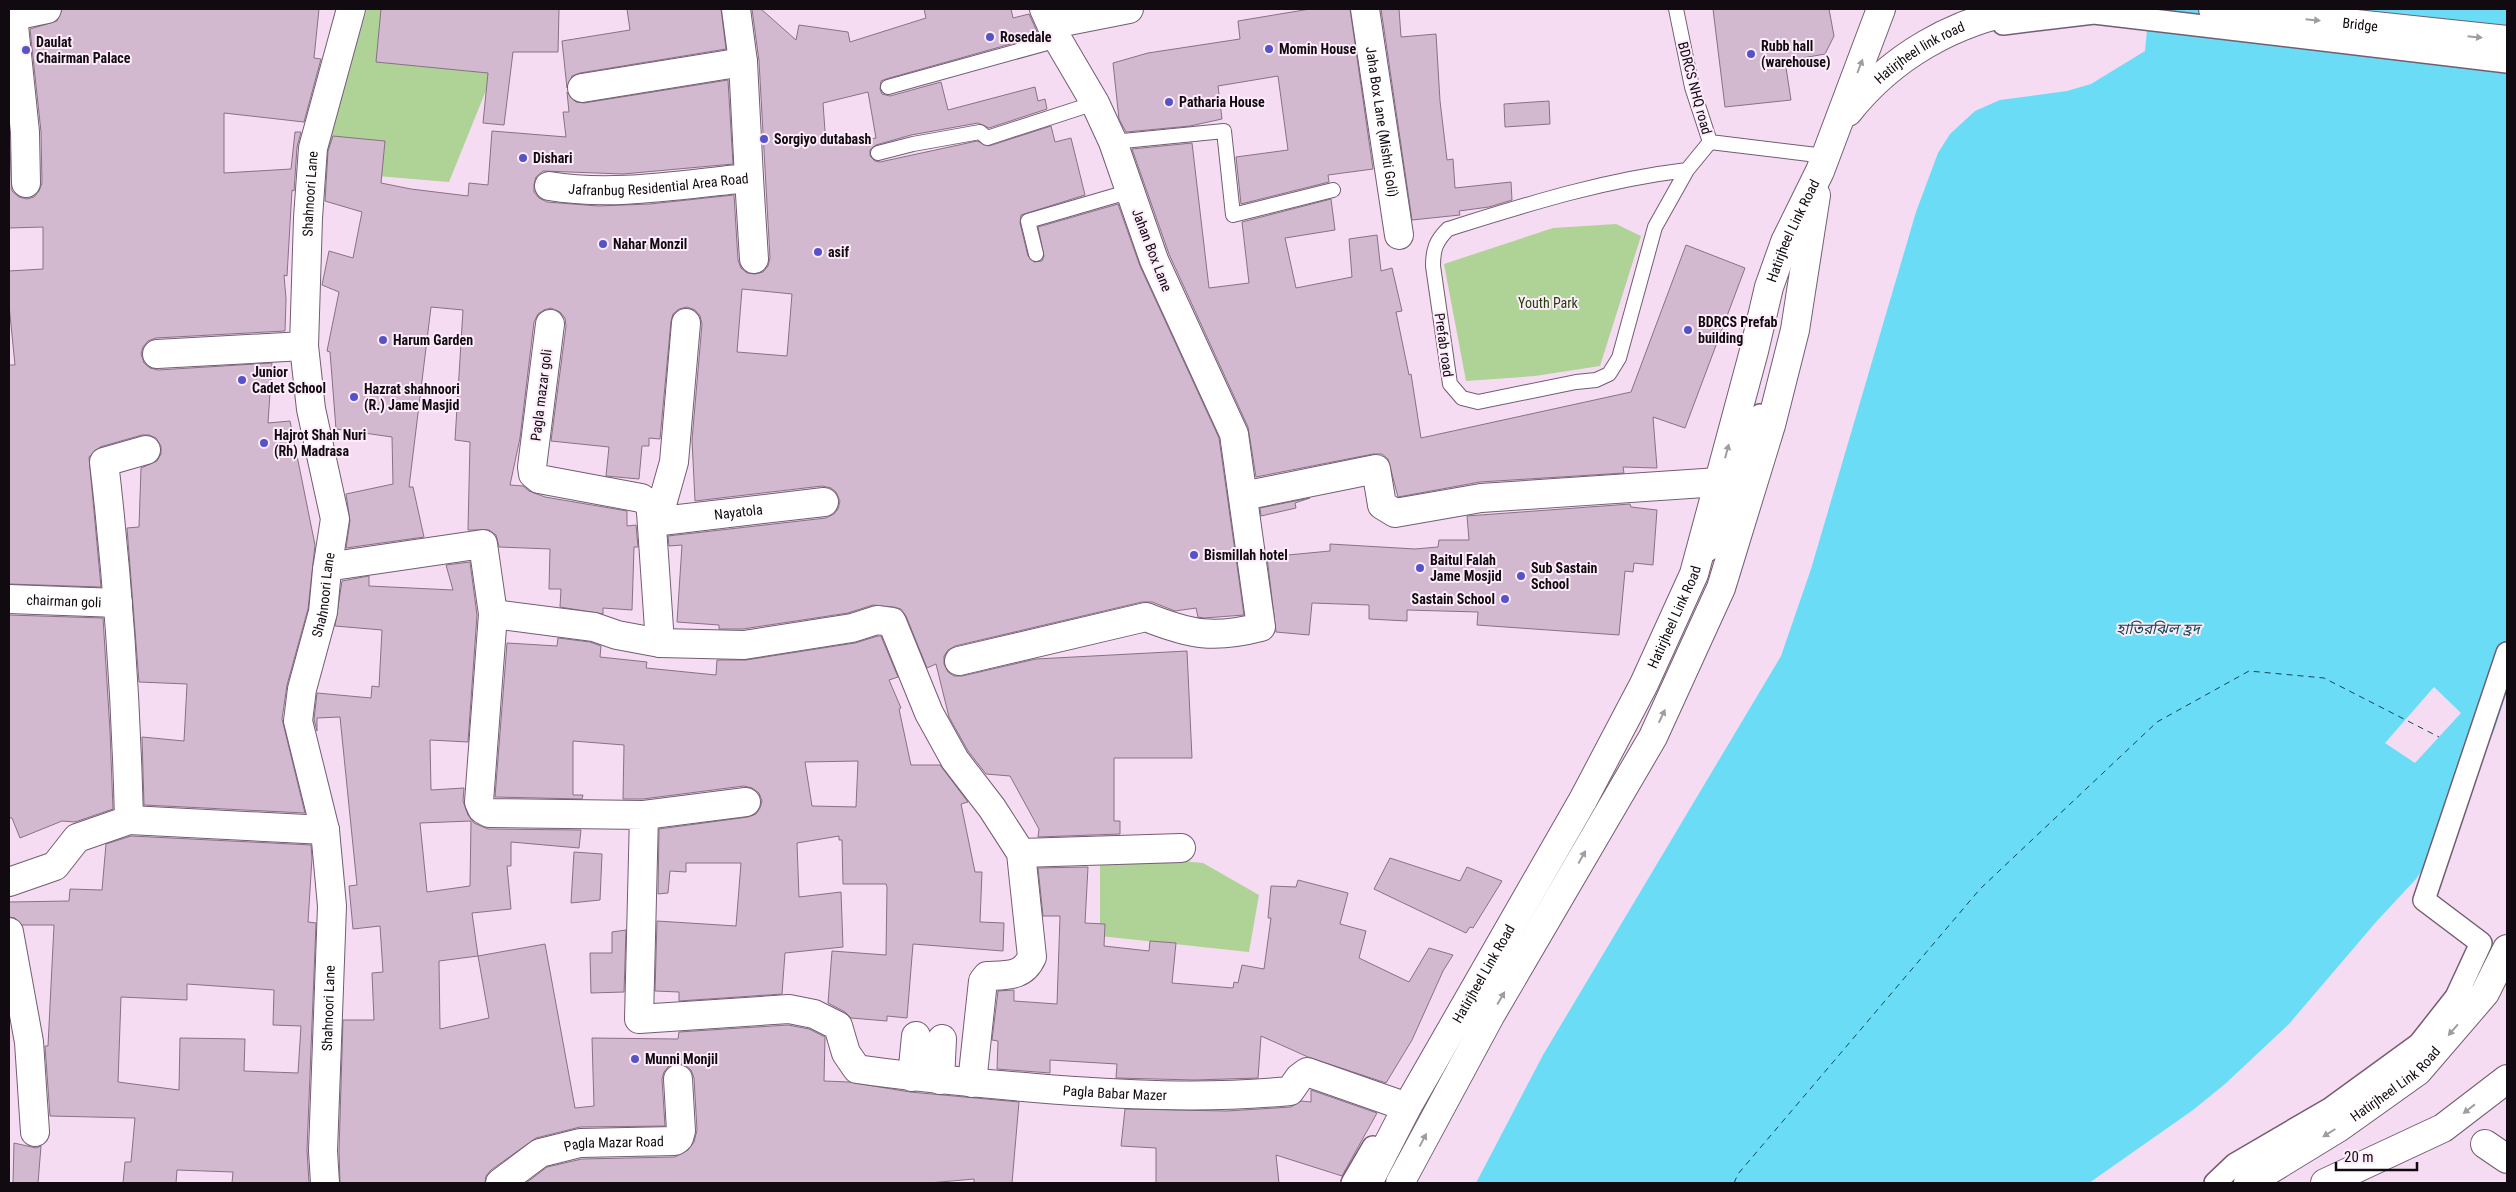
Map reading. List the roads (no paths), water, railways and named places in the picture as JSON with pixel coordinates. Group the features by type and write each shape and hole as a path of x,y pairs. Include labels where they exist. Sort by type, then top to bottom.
{"street":[{"path":"26,183 25,132 11,16 47,9"},
{"name":"Shahnoori Lane","path":"325,1183 324,1132 332,906 325,830 298,721 302,689 323,612 335,519 310,410 304,346 308,218 313,148 351,9"},
{"name":"Jafranbug Residential Area Road","path":"549,186 586,190 640,188 749,178 743,62 736,9"},
{"path":"1052,24 1129,9"},
{"name":"Jaha Box Lane (Mishti Goli)","path":"1365,9 1399,235"},
{"name":"Hatirjheel Link Road","path":"1368,1183 1407,1107 1583,800 1644,684 1694,574 1769,287 1785,242 1822,164 1881,9"},
{"name":"Hatirjheel link road","path":"1836,127 1889,68 1916,50 1967,24 2023,9"},
{"name":"Bridge","path":"2213,9 2507,40"},
{"path":"1352,1183 1466,980 1667,637 1731,505 1757,424 1787,311 1796,228 1823,152 1849,103 1889,77 1946,45 2007,22 2094,13 2507,62"},
{"name":"Jahan Box Lane","path":"960,661 1146,617 1175,628 1204,635 1234,634 1261,628 1234,434 1154,260 1113,142 1052,24"},
{"path":"582,88 743,62"},
{"path":"1400,1183 1490,1016 1652,737 1721,588 1771,425 1795,330 1822,164"},
{"path":"749,178 754,259"},
{"path":"660,643 652,517 663,501 674,462 686,323"},
{"name":"Pagla mazar goli","path":"550,324 532,466 534,474 539,479 641,498 650,504 652,517"},
{"path":"157,354 304,346"},
{"path":"129,820 127,728 118,603 104,462 146,450"},
{"path":"1243,496 1376,470 1382,505 1395,513 1481,498 1719,482"},
{"name":"Nayatola","path":"652,517 824,502"},
{"path":"327,570 333,566 484,544 493,614 479,802 482,809 489,813 644,815 746,802"},
{"name":"chairman goli","path":"9,599 118,603"},
{"path":"493,614 594,627 617,635 660,643 744,645 852,628 877,620 892,622 906,663 929,713 955,760 992,808 1021,853 1032,957 1028,966 1020,972 1010,975 987,976 983,981 972,1083"},
{"path":"2215,1183 2235,1164 2331,1108 2419,1044 2456,997 2481,943 2424,900 2507,653"},
{"name":"Pagla Babar Mazer","path":"644,815 639,1019 789,1009 814,1014 838,1026 846,1054 857,1069 940,1080 1092,1093 1226,1096 1290,1090 1299,1078 1307,1072 1407,1107"},
{"path":"9,882 55,866 77,838 129,820 325,830"},
{"path":"1021,853 1181,848"},
{"path":"9,932 30,1042 34,1132"},
{"name":"Hatirjheel Link Road","path":"2248,1183 2338,1128 2418,1071 2485,994 2507,949"},
{"path":"912,1077 916,1036"},
{"path":"940,1080 942,1039"},
{"name":"Pagla Mazar Road","path":"500,1183 540,1153 580,1143 674,1141 679,1138 681,1131 678,1079"},
{"path":"2325,1183 2443,1128 2507,1079"},
{"path":"2485,1144 2507,1159"}],"lane":[{"name":"BDRCS NHQ road","path":"1676,9 1692,87 1710,142 1822,164"},
{"path":"888,87 1052,24"},
{"path":"878,154 913,144 980,132 987,138 1095,104"},
{"path":"1113,142 1224,132 1233,215 1333,190"},
{"name":"Prefab road","path":"1687,170 1648,174 1566,192 1448,229 1437,240 1433,251 1433,266 1450,384 1462,398 1478,402 1576,382 1596,380 1609,374 1619,358 1655,227 1687,170 1710,142"},
{"path":"1036,254 1028,221 1130,191"}],"water":[{"name":"হাতিরঝিল হ্রদ","path":"2149,9 2507,9 2507,691 2495,728 2457,818 2416,879 2376,922 2289,1024 2225,1084 2193,1110 2089,1183 1476,1183 1543,1055 1781,656 1811,569 1916,212 1938,153 1950,134 1975,111 2000,100 2067,91 2091,84 2145,51"}],"place":[{"name":"Rosedale","path":"990,37"},
{"name":"Momin House","path":"1269,49"},
{"name":"Daulat Chairman Palace","path":"26,50"},
{"name":"Rubb hall (warehouse)","path":"1751,54"},
{"name":"Patharia House","path":"1169,102"},
{"name":"Sorgiyo dutabash","path":"764,139"},
{"name":"Dishari","path":"523,158"},
{"name":"Nahar Monzil","path":"603,244"},
{"name":"asif","path":"818,252"},
{"name":"BDRCS Prefab building","path":"1688,330"},
{"name":"Harum Garden","path":"383,340"},
{"name":"Junior Cadet School","path":"242,380"},
{"name":"Hazrat shahnoori (R.) Jame Masjid","path":"354,397"},
{"name":"Hajrot Shah Nuri (Rh) Madrasa","path":"264,443"},
{"name":"Bismillah hotel","path":"1194,555"},
{"name":"Baitul Falah Jame Mosjid","path":"1420,568"},
{"name":"Sub Sastain School","path":"1521,576"},
{"name":"Sastain School","path":"1505,599"},
{"name":"Munni Monjil","path":"635,1059"}],"park label":[{"name":"Youth Park","path":"1548,303"}]}
